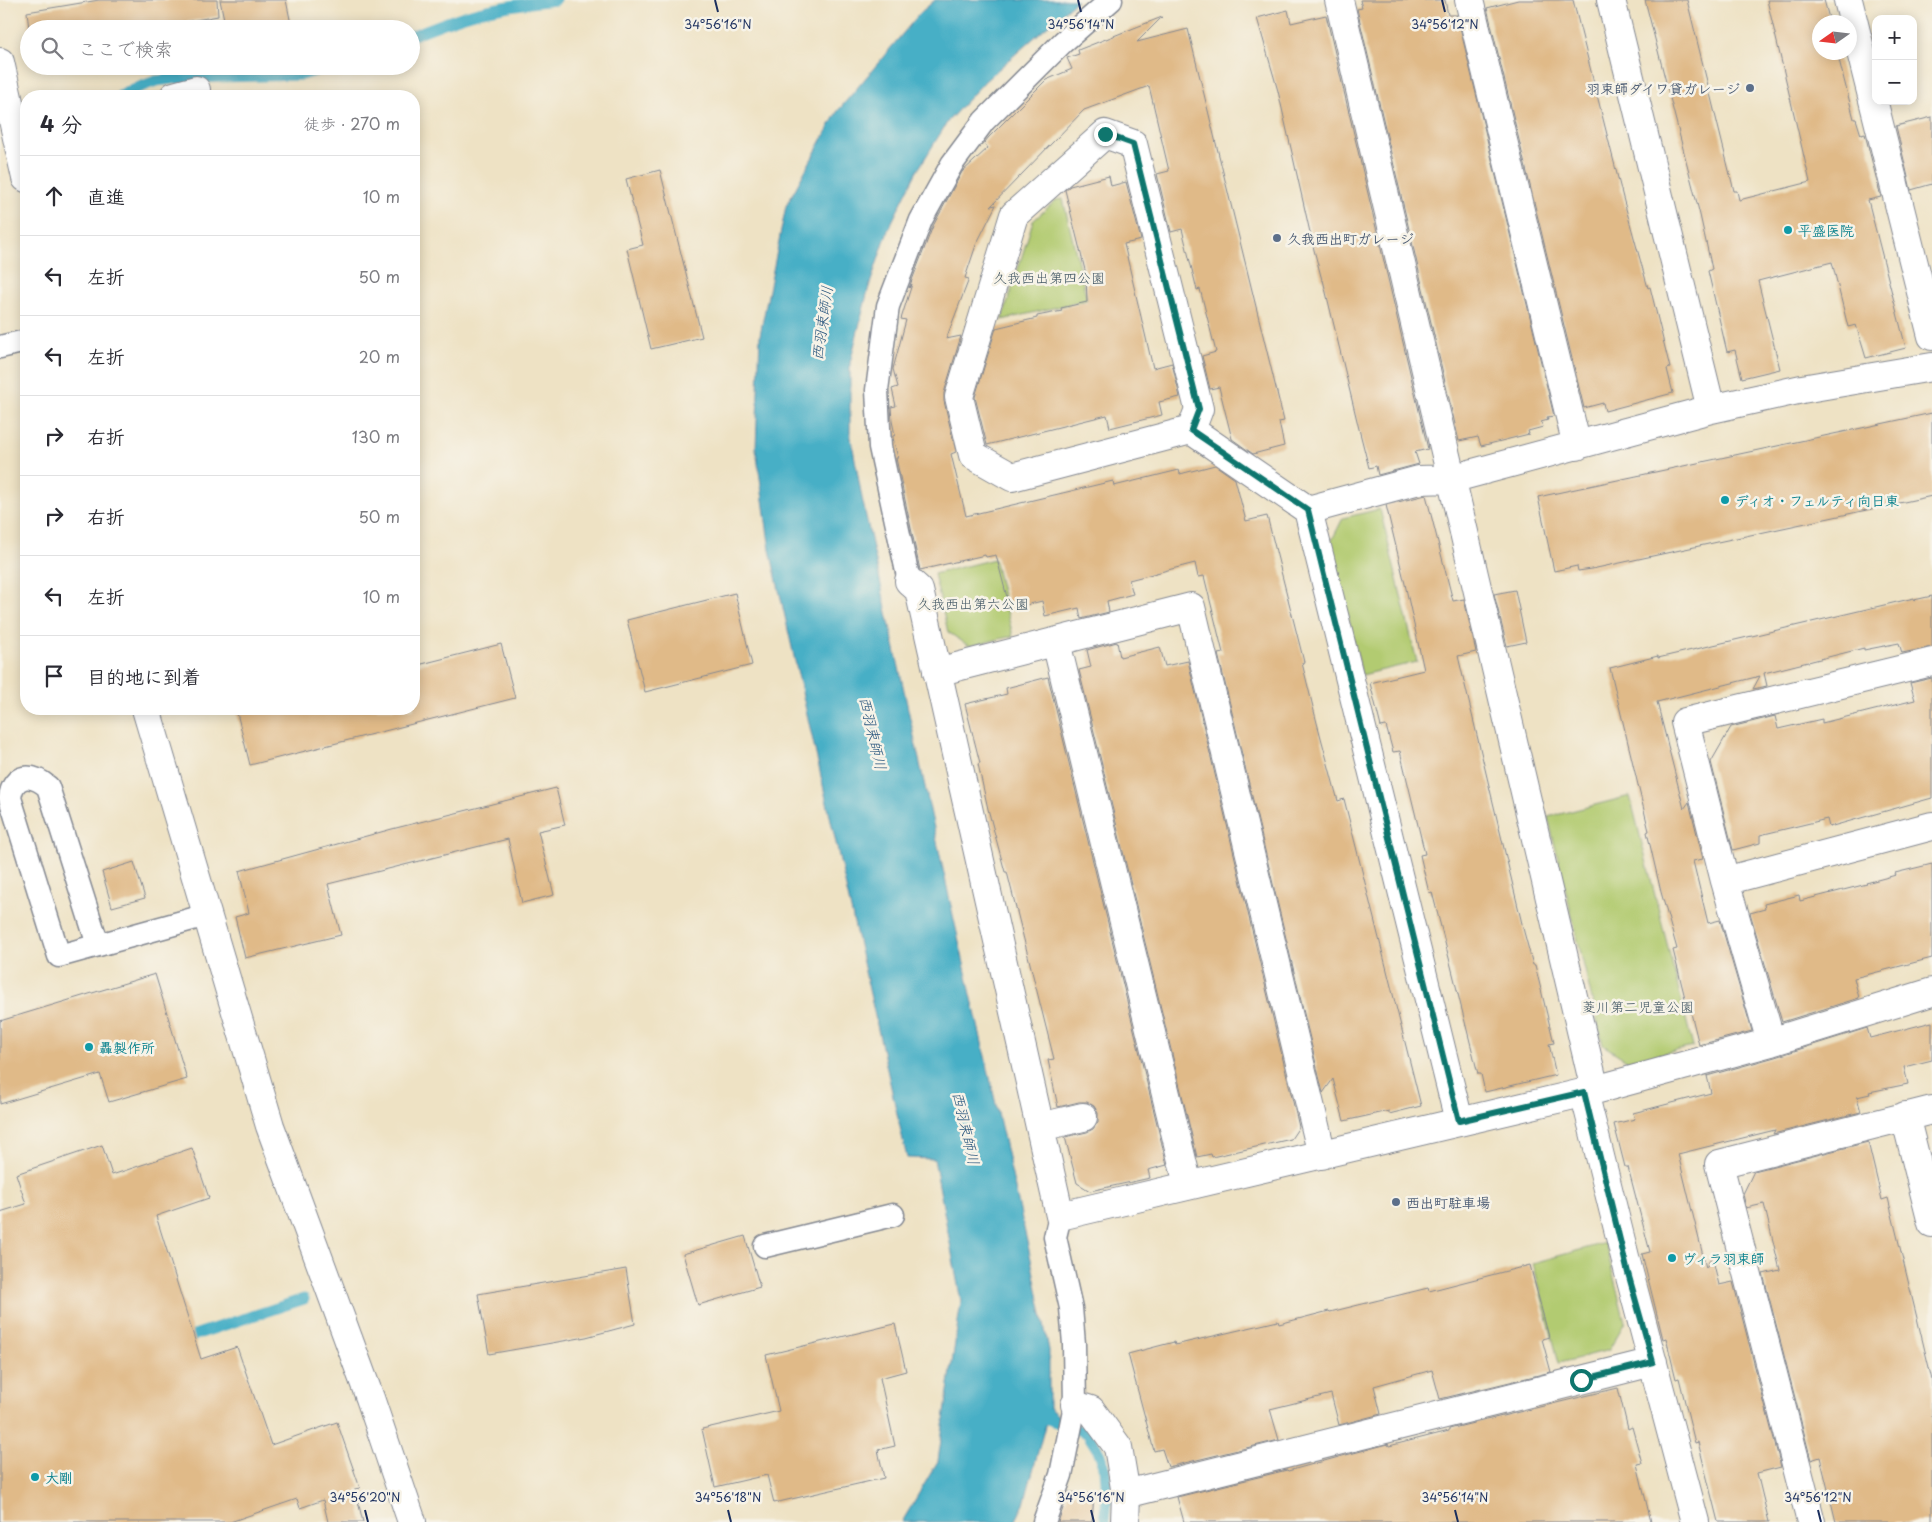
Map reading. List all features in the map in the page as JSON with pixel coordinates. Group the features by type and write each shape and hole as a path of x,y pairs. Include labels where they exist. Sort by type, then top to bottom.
{"street":[{"path":"1339,0 1451,479 1590,1091 1628,1273 1653,1362 1689,1520"},
{"path":"1469,0 1577,446"},
{"path":"1610,0 1711,408"},
{"path":"1848,0 1932,336"},
{"path":"0,62 8,136 20,158"},
{"path":"1191,430 1199,409 1133,144 1105,134 1014,214 959,397 974,455 1012,477 1191,430 1308,510 1459,1121"},
{"path":"1308,510 1419,480 1451,479 1711,408 1802,388 1932,367"},
{"path":"909,581 919,590 1060,1216 1590,1091 1770,1042 1932,992"},
{"path":"936,672 1191,607 1322,1155"},
{"path":"1056,642 1188,1185"},
{"path":"1770,1042 1725,881 1685,722 1932,662"},
{"path":"148,715 270,1126 370,1398 412,1522"},
{"path":"1725,881 1932,826"},
{"path":"1812,1522 1719,1164 1932,1110"},
{"path":"1905,1116 1932,1223"},
{"path":"1040,1127 1083,1117"},
{"path":"1126,1494 1653,1362"},
{"path":"1072,1419 1090,1410 1118,1447 1126,1494 1125,1522"}],"lane":[{"path":"909,581 880,447 877,390 888,306 921,220 952,164 984,121 1064,42 1111,0"},
{"path":"0,347 20,342"},
{"path":"98,945 48,787 32,777 22,778 11,789 10,798 59,956 206,915"},
{"path":"765,1246 893,1215"},
{"path":"1044,1522 1061,1476 1072,1419 1074,1344 1071,1308 1055,1237 1060,1216"}],"green space":[{"name":"久我西出第四公園","path":"1063,199 1087,300 1002,320 1033,221 1056,200"},
{"path":"1380,509 1417,662 1362,675 1331,542 1343,518"},
{"name":"久我西出第六公園","path":"994,559 1013,636 969,646 948,632 934,574"},
{"name":"菱川第二児童公園","path":"1630,796 1693,1047 1628,1061 1603,1045 1548,817"},
{"path":"1605,1243 1625,1322 1609,1350 1559,1363 1533,1263"}],"water":[{"name":"西羽束師川","path":"935,0 1077,0 985,81 948,121 916,173 888,230 868,290 850,363 850,432 862,498 953,915 1031,1259 1049,1350 1049,1408 1060,1417 1058,1426 1046,1422 1024,1504 1015,1522 902,1522 938,1461 961,1301 934,1159 907,1158 770,550 756,449 760,335 786,206 837,112 920,13"}],"building":[{"path":"99,0 217,0 218,16 196,20 28,20 27,12"},
{"path":"220,0 286,0 290,20 224,20"},
{"path":"1360,0 1445,0 1448,15 1457,15 1554,416 1547,417 1548,420 1541,422 1543,427 1528,431 1529,434 1481,446 1478,437 1459,441 1357,9 1362,8"},
{"path":"1518,0 1573,0 1623,198 1648,288 1650,287 1670,368 1667,369 1673,393 1605,411 1603,403 1584,408 1487,8"},
{"path":"1645,0 1687,0 1734,191 1737,191 1739,200 1810,182 1767,0 1824,0 1828,15 1812,15 1812,60 1839,60 1854,119 1856,119 1861,135 1865,134 1881,197 1868,200 1906,348 1866,358 1856,325 1848,327 1832,262 1758,281 1780,369 1742,378 1735,350 1727,352 1708,271 1712,269"},
{"path":"1288,10 1291,23 1326,15 1428,449 1415,452 1419,464 1378,475 1376,466 1369,468 1314,250 1278,91 1257,18"},
{"path":"1162,17 1137,42 1188,29 1284,421 1279,422 1284,446 1253,454 1232,439 1219,387 1210,389 1202,356 1216,352 1200,289 1197,290 1182,229 1171,232 1157,174 1169,171 1149,86 1084,110 991,206 996,205 976,245 965,278 969,279 946,339 961,336 944,393 944,401 956,452 951,454 966,516 1113,481 1114,486 1179,470 1180,474 1215,465 1235,479 1246,521 1267,516 1304,662 1302,663 1317,723 1338,801 1344,799 1421,1106 1389,1114 1389,1111 1344,1121 1333,1079 1323,1093 1218,654 1223,653 1204,576 1198,577 1195,563 1129,580 1133,594 1107,601 1109,612 1081,619 1079,608 1045,616 1042,601 1010,609 996,555 986,557 985,555 920,570 896,458 898,458 893,438 895,435 891,407 896,406 892,389 898,387 893,369 906,320 901,319 912,284 909,288 933,226 962,172 988,148 984,143 989,137 1046,80 1072,69 1067,58 1079,54 1078,50"},
{"path":"1932,117 1932,184 1911,190 1896,126"},
{"path":"660,170 702,337 651,349 627,249 643,245 626,179"},
{"path":"1109,176 1111,186 1126,182 1141,240 1124,244 1153,368 1172,363 1180,397 1159,402 1162,415 1110,428 1107,415 987,445 975,397 996,328 1062,311 1061,308 1087,302 1086,274 1065,190 1070,186"},
{"name":"ディオ・フェルティ向日東","path":"1932,413 1932,496 1592,569 1578,571 1577,566 1554,571 1538,497"},
{"path":"1426,495 1453,601 1464,599 1476,652 1458,656 1524,932 1533,965 1535,965 1554,1043 1549,1044 1556,1075 1485,1092 1481,1074 1478,1074 1432,892 1429,893 1420,855 1425,854 1400,751 1393,752 1386,726 1381,727 1370,683 1424,670 1386,505"},
{"path":"1515,590 1526,642 1507,646 1494,594"},
{"path":"735,593 752,665 645,692 627,620"},
{"path":"1932,596 1932,647 1902,653 1899,643 1864,650 1864,648 1764,673 1767,686 1753,689 1760,676 1657,702 1684,809 1689,802 1703,859 1693,861 1708,923 1720,920 1752,1031 1699,1045 1673,950 1677,949 1661,892 1647,832 1649,831 1610,668 1914,598 1914,600"},
{"path":"1117,642 1120,657 1160,647 1165,666 1188,661 1299,1127 1291,1139 1212,1157 1211,1154 1197,1157 1079,670 1091,667 1087,650"},
{"path":"501,644 515,698 250,765 238,715 420,715 420,664"},
{"path":"1048,677 1167,1165 1148,1170 1150,1178 1090,1191 1077,1183 1065,1137 1093,1129 1098,1122 1098,1113 1094,1106 1087,1102 1058,1107 1048,1060 1054,1059 1007,872 1005,872 988,809 978,764 980,763 965,704 1007,694 1006,688"},
{"path":"1932,678 1932,798 1829,827 1827,819 1760,835 1760,843 1733,850 1711,762 1731,727 1775,716 1778,729 1822,719 1822,723 1915,700 1910,683"},
{"path":"556,788 565,825 538,831 554,895 522,903 508,839 328,884 341,935 245,958 235,917 249,913 239,871 392,829"},
{"path":"134,862 145,898 112,907 102,872"},
{"path":"1932,864 1932,958 1854,978 1859,998 1782,1022 1750,913 1765,909 1764,904 1799,895 1800,901 1867,884 1896,875 1895,873"},
{"name":"轟製作所","path":"155,974 187,1079 109,1102 100,1074 0,1104 0,1021"},
{"path":"1932,1022 1932,1060 1904,1067 1908,1084 1869,1092 1870,1094 1857,1097 1861,1112 1773,1134 1775,1130 1678,1154 1706,1268 1712,1256 1719,1285 1733,1282 1781,1467 1757,1473 1769,1522 1718,1522 1698,1442 1695,1443 1679,1378 1676,1379 1666,1338 1663,1339 1642,1254 1650,1252 1628,1167 1625,1167 1614,1124 1635,1119 1633,1113 1711,1093 1707,1076 1867,1028 1870,1038"},
{"path":"1868,1142 1882,1200 1888,1198 1932,1380 1932,1522 1836,1522 1820,1457 1811,1460 1763,1274 1780,1270 1764,1204 1746,1208 1743,1194 1754,1171"},
{"path":"102,1145 112,1175 192,1148 209,1198 156,1216 201,1359 237,1347 271,1445 337,1422 360,1488 355,1489 363,1522 328,1522 323,1500 300,1508 297,1499 230,1522 0,1522 0,1212 26,1204 16,1174"},
{"path":"745,1236 760,1287 698,1305 683,1254"},
{"path":"1530,1265 1549,1337 1542,1339 1551,1372 1440,1399 1432,1370 1374,1386 1381,1414 1339,1425 1331,1394 1270,1409 1279,1440 1168,1467 1162,1449 1154,1451 1128,1354 1174,1342 1175,1345 1278,1321 1279,1324 1428,1288 1429,1291"},
{"path":"626,1269 635,1324 586,1337 489,1354 478,1294"},
{"path":"895,1324 906,1371 880,1378 895,1446 878,1450 884,1478 774,1503 767,1475 715,1487 702,1429 779,1411 766,1355"},
{"path":"1618,1388 1628,1429 1632,1427 1642,1463 1637,1464 1651,1522 1184,1522 1177,1497 1288,1471 1388,1444 1389,1446 1449,1431 1449,1429"},
{"path":"1069,1492 1094,1494 1092,1522 1058,1522"}],"waterway":[{"path":"420,32 478,12 555,0"},
{"path":"132,90 156,81 180,78 302,75"},
{"path":"179,1340 304,1299"},
{"path":"1045,1418 1087,1433 1099,1452 1105,1470 1107,1495 1105,1522"}],"place":[{"name":"羽束師ダイワ貸ガレージ","path":"1750,88"},
{"name":"平盛医院","path":"1788,230"},
{"name":"久我西出町ガレージ","path":"1277,238"},
{"name":"ディオ・フェルティ向日東","path":"1725,500"},
{"name":"轟製作所","path":"89,1047"},
{"name":"西出町駐車場","path":"1396,1202"},
{"name":"ヴィラ羽束師","path":"1672,1258"},
{"name":"大剛","path":"35,1477"}],"route":[{"path":"1105,134 1133,144 1199,409 1191,430 1308,510 1459,1121 1584,1092 1628,1273 1653,1362 1581,1380"}]}
